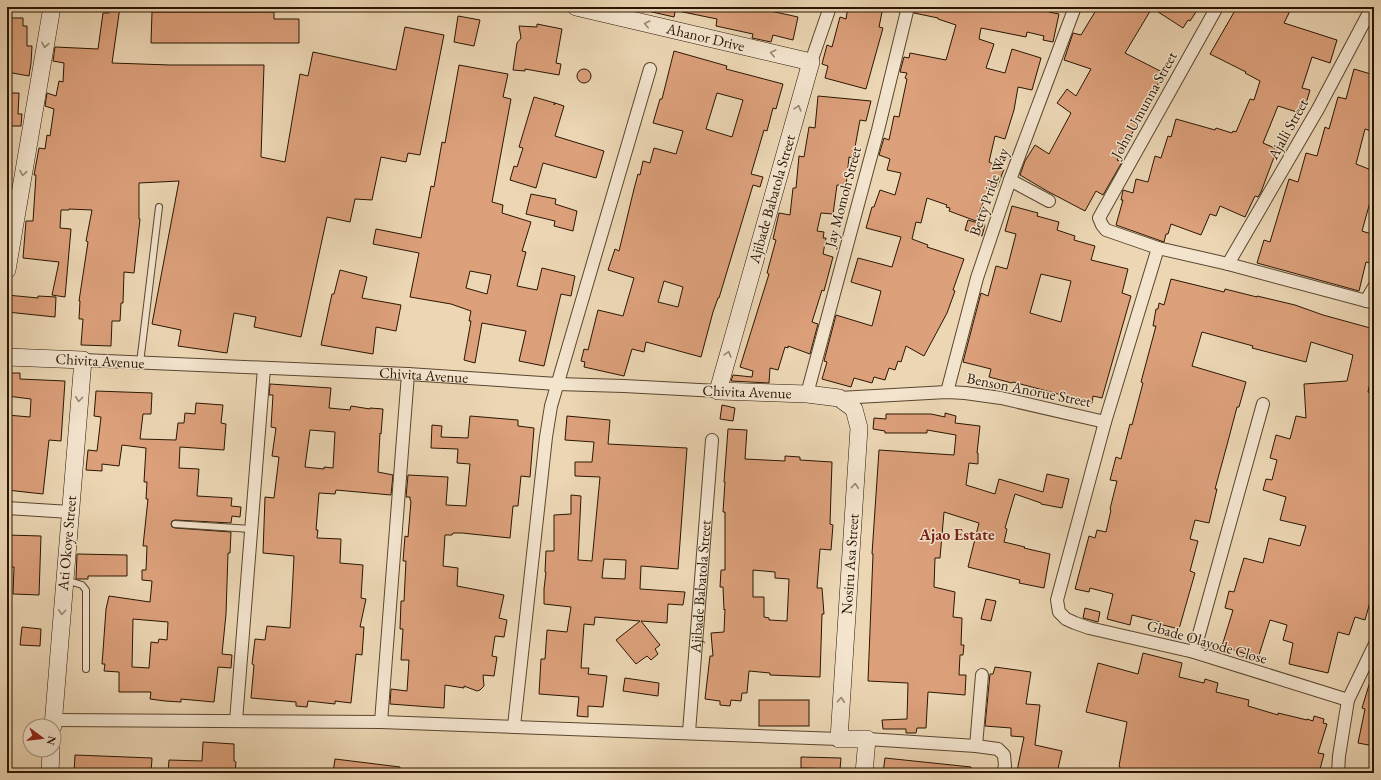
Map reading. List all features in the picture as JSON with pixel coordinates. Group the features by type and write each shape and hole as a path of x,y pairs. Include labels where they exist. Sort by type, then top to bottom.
{"street":[{"path":"7,270 52,7"},
{"name":"Ahanor Drive","path":"576,7 811,62"},
{"name":"Ajibade Babatola Street","path":"718,391 811,62 830,7"},
{"name":"Jay Momoh Street","path":"807,394 878,130 908,7"},
{"name":"Betty Pride Way","path":"946,392 977,278 1010,180 1075,7"},
{"name":"John Umunna Street","path":"1158,248 1106,230 1099,218 1217,7"},
{"name":"Ajalli Street","path":"1228,264 1314,116 1372,7"},
{"path":"514,726 546,436 551,406 650,69"},
{"path":"1010,180 1049,201"},
{"path":"1105,422 1158,248 1228,264 1370,302 1374,287"},
{"name":"Chivita Avenue","path":"7,357 408,374 557,384 807,394 839,398"},
{"name":"Ati Okoye Street","path":"53,718 83,360"},
{"path":"236,721 250,529 264,368"},
{"path":"381,722 408,374"},
{"name":"Benson Anorue Street","path":"839,398 946,392 965,393 1001,398 1105,422"},
{"name":"Nosiru Asa Street","path":"839,398 854,409 859,428 839,739"},
{"path":"1194,652 1263,404"},
{"name":"Gbade Olayode Close","path":"1105,422 1057,600 1059,612 1066,619 1090,628 1194,652 1348,700"},
{"name":"Ajibade Babatola Street","path":"689,732 712,440"},
{"path":"7,508 70,512"},
{"path":"1338,773 1339,756 1348,700 1374,646"},
{"path":"976,746 982,675"},
{"path":"62,723 236,721 381,722 867,739 976,746 998,749 1004,755 1005,766 1003,773"},
{"path":"864,773 867,739"},
{"path":"50,773 51,758"}],"lane":[{"path":"140,363 159,207"},
{"path":"175,524 250,529"},
{"path":"64,579 82,585 86,590 86,669"}],"building":[{"path":"109,7 120,7 112,63 170,65 264,65 261,157 285,162 300,74 308,76 313,52 396,70 405,27 444,35 420,155 408,153 406,162 381,157 372,200 355,199 350,222 327,217 301,337 254,327 256,317 234,313 227,353 178,346 181,330 152,324 179,181 139,183 140,219 134,273 124,272 123,303 121,303 120,321 112,321 111,346 81,345 83,319 79,319 79,301 88,242 86,241 92,210 61,210 60,228 71,229 65,297 52,295 59,262 23,258 26,221 33,221 36,175 34,175 39,148 45,149 47,135 50,136 54,109 45,106 47,93 56,96 59,81 63,82 64,63 53,61 55,47 98,49 103,13 109,13"},
{"path":"648,7 676,7 674,17 648,11"},
{"path":"679,7 752,7 798,17 793,40 773,35 771,42 752,38 753,34 716,26 717,19 678,11"},
{"path":"848,7 883,7 879,27 883,28 866,89 825,78 828,66 822,64 827,45 832,47 840,17 846,19"},
{"path":"915,7 1051,7 1049,12 1059,14 1053,42 1043,40 1044,36 1027,32 1026,37 981,28 979,39 994,44 986,68 1005,73 1012,49 1041,58 1032,90 1018,87 1014,110 1005,139 995,136 989,162 1004,169 997,188 990,185 976,221 949,211 950,208 946,207 947,205 927,198 921,223 916,222 912,239 928,245 927,247 964,259 947,313 924,356 906,346 901,362 898,361 895,370 889,368 885,380 874,377 872,383 854,378 851,387 822,379 827,362 824,361 836,315 872,326 881,291 851,282 858,258 892,267 901,237 866,228 872,207 874,207 880,190 895,195 901,173 887,170 890,159 879,155 884,138 889,140 894,116 899,117 907,79 905,78 907,73 900,72 904,57 909,58 910,53 946,60 956,25 938,18 914,13"},
{"path":"1098,7 1188,7 1196,12 1183,28 1152,8 1125,53 1164,73 1157,86 1155,85 1141,113 1143,114 1117,160 1122,162 1103,195 1096,191 1085,211 1020,175 1025,161 1035,145 1049,154 1071,113 1057,103 1067,89 1076,96 1091,69 1064,60 1073,33 1081,35"},
{"path":"1237,7 1292,7 1284,23 1337,40 1330,63 1312,57 1302,88 1310,90 1303,114 1278,106 1263,143 1277,149 1261,192 1258,197 1255,196 1245,217 1220,206 1216,216 1210,214 1201,235 1171,224 1164,242 1116,225 1123,200 1121,200 1123,190 1133,193 1136,179 1148,182 1155,156 1161,158 1168,136 1171,137 1176,119 1215,130 1216,128 1232,133 1233,131 1236,132 1250,99 1254,100 1260,81 1245,73 1246,72 1210,54"},
{"path":"152,12 274,12 274,19 299,19 299,43 151,43"},
{"path":"458,16 480,20 474,46 454,42"},
{"path":"7,18 23,18 23,26 27,26 27,46 32,46 29,76 7,72"},
{"path":"537,24 562,29 556,63 561,64 559,75 525,69 525,71 513,70 517,43 521,38 519,26 537,27"},
{"path":"674,51 727,66 726,69 783,84 776,109 773,108 767,131 764,130 751,174 763,177 760,187 753,185 719,298 713,312 701,357 646,342 644,352 632,349 624,376 584,367 585,362 581,361 584,349 588,350 598,310 623,316 634,278 608,270 615,249 619,251 638,174 640,175 643,161 650,163 654,148 676,154 683,131 653,123 660,99 662,99","holes":["717,93 743,100 732,137 706,129","664,281 683,287 678,307 658,302"]},
{"path":"459,65 508,74 503,97 511,99 492,202 503,205 502,213 531,222 522,251 526,252 517,286 537,290 542,268 575,276 571,296 561,294 544,366 519,361 526,331 482,323 475,363 464,360 471,321 469,321 471,311 451,304 410,297 419,253 373,244 376,229 421,238 431,186 434,187 442,142 445,143","holes":["470,271 491,275 487,294 466,288"]},
{"path":"581,69 587,69 591,73 591,79 587,83 581,83 577,79 577,73"},
{"path":"1354,69 1374,75 1374,132 1365,129 1356,164 1374,171 1374,196 1372,195 1362,231 1374,235 1374,264 1366,262 1359,291 1257,263 1264,240 1270,242 1289,179 1298,182 1306,153 1317,156 1325,127 1329,129 1338,97 1346,99"},
{"path":"7,93 19,93 18,114 22,114 21,126 7,126"},
{"path":"818,96 871,101 866,121 860,120 853,158 849,157 846,186 837,185 833,214 821,213 817,231 824,232 823,238 826,238 823,254 833,257 824,291 822,290 812,322 818,324 810,354 788,346 788,348 785,347 778,370 770,368 769,383 731,381 733,375 752,377 753,371 740,367 769,274 767,273 776,240 773,239 779,213 790,215 793,188 796,188 799,156 804,157 809,127 815,128"},
{"path":"534,97 564,106 555,136 604,151 596,178 543,163 536,188 510,180 514,166 517,167 523,148 519,147"},
{"path":"531,194 556,199 555,204 577,211 573,231 554,226 555,221 526,214"},
{"path":"1012,206 1038,213 1037,216 1059,222 1057,230 1075,236 1074,240 1095,246 1091,260 1128,269 1122,293 1131,296 1102,398 1093,396 1092,403 1013,382 1012,383 989,377 991,369 963,362 981,293 988,296 996,266 1007,269 1016,234 1005,231","holes":["1041,274 1071,281 1061,322 1030,313"]},
{"path":"968,220 985,225 982,236 965,230"},
{"path":"340,270 367,277 362,298 401,305 396,331 376,327 373,354 321,345 332,294 334,294"},
{"path":"1171,279 1224,292 1225,289 1295,305 1323,315 1374,329 1374,365 1368,392 1374,395 1374,588 1365,620 1355,617 1349,635 1338,632 1328,673 1289,664 1293,643 1283,640 1287,625 1270,620 1258,658 1222,646 1233,610 1225,608 1229,591 1234,592 1244,558 1263,563 1269,538 1300,546 1306,526 1280,520 1286,497 1263,490 1266,479 1272,480 1277,460 1270,458 1276,435 1290,439 1296,416 1306,418 1304,384 1347,381 1353,355 1311,342 1306,362 1252,348 1253,346 1202,332 1192,366 1246,382 1239,407 1237,407 1215,489 1217,489 1209,523 1195,520 1190,539 1198,541 1190,571 1195,573 1179,629 1159,624 1160,622 1132,615 1130,625 1107,619 1113,594 1090,588 1089,592 1075,589 1089,536 1095,538 1097,530 1106,532 1117,481 1110,480 1116,457 1121,459 1130,424 1132,425 1143,383 1141,382 1156,326 1153,326 1156,309 1158,309 1159,303 1164,305"},
{"path":"7,295 38,298 38,296 56,297 55,317 7,312"},
{"path":"7,373 20,373 20,379 65,381 61,441 49,440 43,494 7,490 7,415 30,417 31,399 7,396 9,385 7,385"},
{"path":"270,384 331,388 329,408 350,410 351,406 370,409 383,409 378,472 393,475 391,495 336,490 335,494 319,493 316,530 318,530 317,538 341,539 340,563 363,565 361,598 366,599 360,627 364,627 362,655 356,654 351,703 335,701 335,704 308,701 307,707 296,706 296,702 251,698 254,665 252,664 255,639 265,640 267,626 290,628 292,596 294,556 263,553 265,497 274,498 279,457 272,456 276,428 271,427 273,395 269,395","holes":["310,430 335,432 333,468 324,467 324,469 305,467"]},
{"path":"96,391 152,393 151,414 143,414 140,439 176,440 178,423 184,423 185,413 195,414 196,403 223,405 221,423 226,424 224,450 180,447 179,468 199,469 197,496 232,498 231,506 241,507 240,517 232,516 231,523 175,520 172,521 171,524 172,527 175,528 231,532 230,553 228,553 226,614 222,654 232,655 231,668 218,667 214,702 181,699 181,702 165,701 150,699 151,692 119,692 119,672 104,671 105,664 102,664 106,609 109,596 150,602 152,581 142,580 142,570 146,570 147,546 143,546 148,499 146,499 147,482 144,482 146,448 122,445 119,466 102,464 102,471 86,470 88,450 97,451 101,417 94,416","holes":["133,619 168,622 167,640 159,639 158,643 151,642 149,668 132,667"]},
{"path":"722,405 735,408 733,421 720,419"},
{"path":"945,413 956,416 955,423 980,426 977,453 978,464 969,463 966,485 995,494 999,479 1043,492 1047,474 1069,479 1062,508 1041,504 1015,494 1005,528 1007,529 1004,542 1050,554 1044,588 1019,583 1020,580 968,567 979,523 944,512 940,558 935,558 934,587 955,592 953,617 962,618 961,645 964,645 963,655 960,655 959,675 966,675 965,695 928,692 926,728 917,728 916,733 906,733 906,729 883,729 882,720 907,719 908,683 868,681 872,554 879,450 954,455 956,435 927,430 927,433 885,433 885,431 873,429 874,418 886,419 886,414 931,414 945,417"},
{"path":"470,416 518,420 518,426 534,428 530,477 521,476 518,506 513,506 510,538 462,533 445,535 443,566 458,568 457,586 504,595 499,618 507,620 504,637 495,636 492,656 497,657 494,676 483,675 484,686 477,691 464,686 464,688 445,685 444,708 390,704 391,689 407,691 409,660 401,660 403,629 400,629 401,601 404,601 406,561 403,561 405,536 408,537 411,501 410,497 406,497 408,475 448,477 446,505 466,506 470,464 457,463 458,449 431,448 432,425 442,426 441,437 468,438"},
{"path":"567,416 610,420 608,444 687,448 678,569 641,566 640,589 685,592 683,605 668,604 667,623 641,621 660,645 655,649 658,654 651,660 647,656 636,664 616,640 640,621 595,617 594,625 584,624 581,668 589,668 588,674 607,676 603,707 588,706 588,717 577,716 579,697 539,694 541,659 545,659 547,630 567,632 571,607 544,604 544,589 546,551 554,551 554,515 571,514 571,495 581,496 578,560 592,561 600,477 575,476 575,462 592,462 594,442 565,440","holes":["604,559 626,560 625,579 602,578"]},
{"path":"728,429 747,430 745,459 785,461 785,456 800,457 800,460 832,462 830,524 833,525 831,550 820,549 817,588 822,588 824,614 822,614 820,677 770,675 770,673 749,671 747,693 742,693 741,701 731,700 730,706 720,705 720,701 705,699 710,656 713,656 711,633 724,632 725,609 724,610 723,587 720,587 721,570 725,570 725,512 723,512","holes":["753,570 775,572 775,578 789,579 787,621 769,620 769,618 764,617 764,597 753,597"]},
{"path":"7,535 41,536 39,595 13,594 14,567 7,567"},
{"path":"77,554 127,555 127,576 88,576 88,579 76,579"},
{"path":"986,599 996,601 991,621 981,619"},
{"path":"1085,608 1100,612 1098,622 1083,618"},
{"path":"22,627 41,629 40,646 20,645"},
{"path":"1143,653 1182,663 1179,677 1204,683 1205,679 1218,683 1216,692 1249,700 1248,706 1278,715 1278,713 1307,720 1313,721 1314,716 1324,719 1323,723 1327,724 1318,753 1324,754 1319,773 1120,773 1119,766 1127,722 1086,712 1098,663 1138,674"},
{"path":"995,667 1031,672 1026,704 1040,705 1035,745 1062,751 1057,773 1026,773 1017,771 1024,737 1011,736 1011,728 985,726 990,674 993,674"},
{"path":"1372,675 1374,676 1374,746 1358,743 1365,709 1362,708"},
{"path":"625,678 659,683 658,696 623,691"},
{"path":"759,700 809,700 809,726 759,726"},
{"path":"203,742 234,744 234,761 236,762 235,773 168,773 169,760 202,761"},
{"path":"75,755 152,758 151,773 74,773"},
{"path":"801,757 841,758 840,769 801,768"},
{"path":"885,758 971,767 971,773 883,773"},
{"path":"335,759 400,767 400,773 333,773"}],"district":[{"name":"Ajao Estate","path":"957,534"}]}
